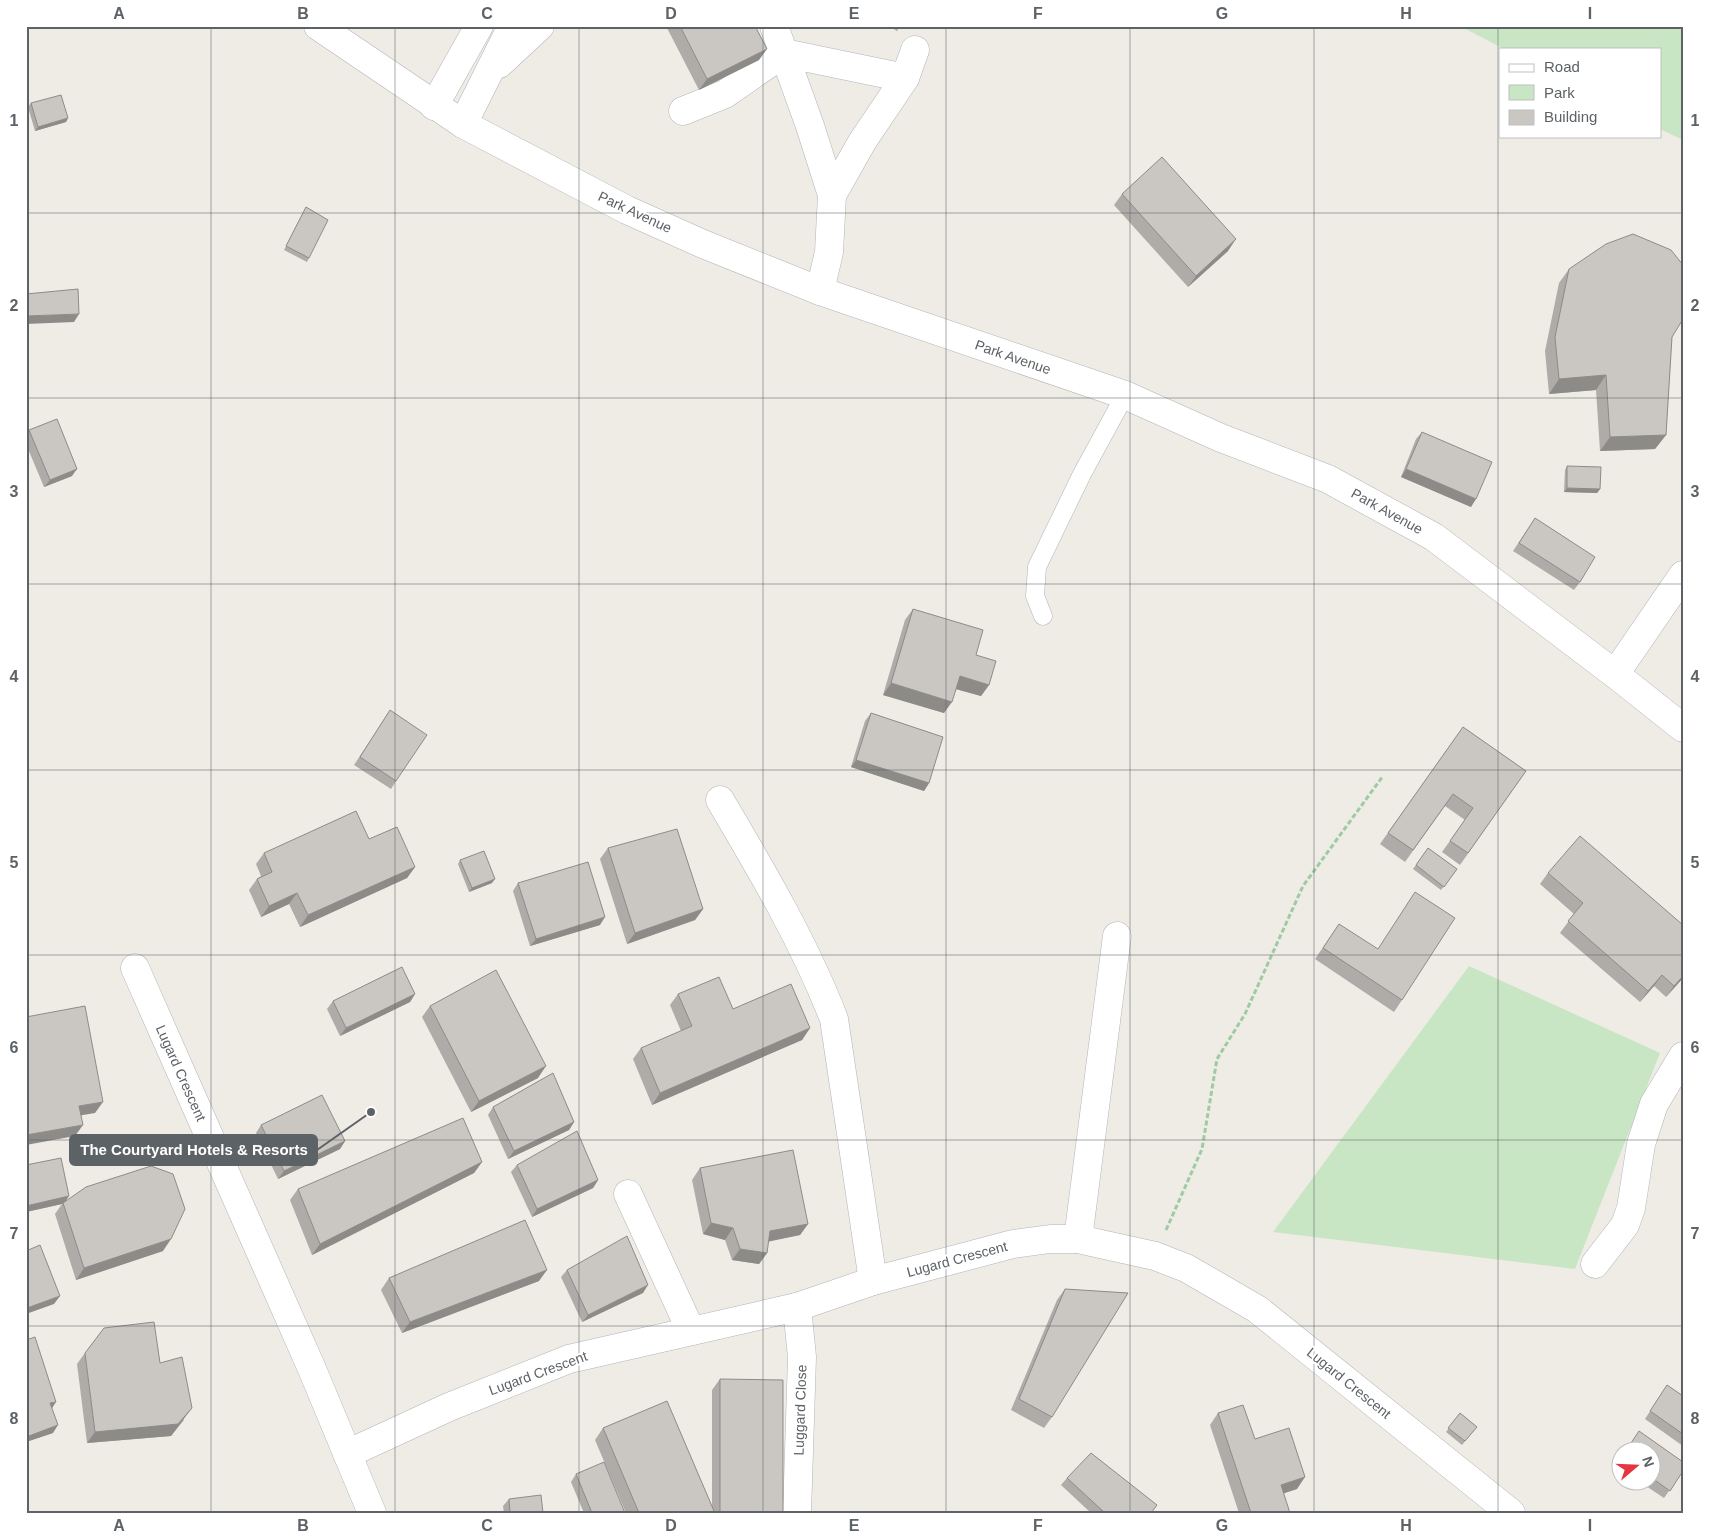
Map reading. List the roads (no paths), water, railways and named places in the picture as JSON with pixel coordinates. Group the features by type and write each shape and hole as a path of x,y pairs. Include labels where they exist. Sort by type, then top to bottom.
{"street":[{"name":"Park Avenue","path":"318,26 463,124 627,210 820,291 1125,395 1221,438 1328,479 1386,509 1434,537 1683,728"},
{"path":"434,106 479,26"},
{"path":"463,124 512,26"},
{"path":"490,70 506,60 540,26"},
{"path":"774,26 832,195 829,252 820,291"},
{"path":"832,195 862,142 905,78 915,50"},
{"path":"683,111 725,94 784,53 905,78"},
{"path":"1615,674 1683,575"},
{"path":"720,800 782,909 820,982 834,1019 873,1281"},
{"path":"1078,1239 1117,936"},
{"name":"Lugard Crescent","path":"135,968 372,1513"},
{"path":"1595,1264 1626,1225 1631,1208 1641,1144 1654,1104 1683,1056"},
{"path":"628,1194 691,1331"},
{"name":"Lugard Crescent","path":"347,1454 449,1408 569,1359 797,1307 873,1281 1013,1244 1050,1239 1078,1239 1155,1256 1186,1268 1257,1309 1511,1513"},
{"name":"Luggard Close","path":"797,1307 802,1357 797,1513"}],"lane":[{"path":"1043,616 1035,596 1037,567 1082,474 1125,395"}],"place":[{"name":"The Courtyard Hotels & Resorts","path":"371,1112"}]}
